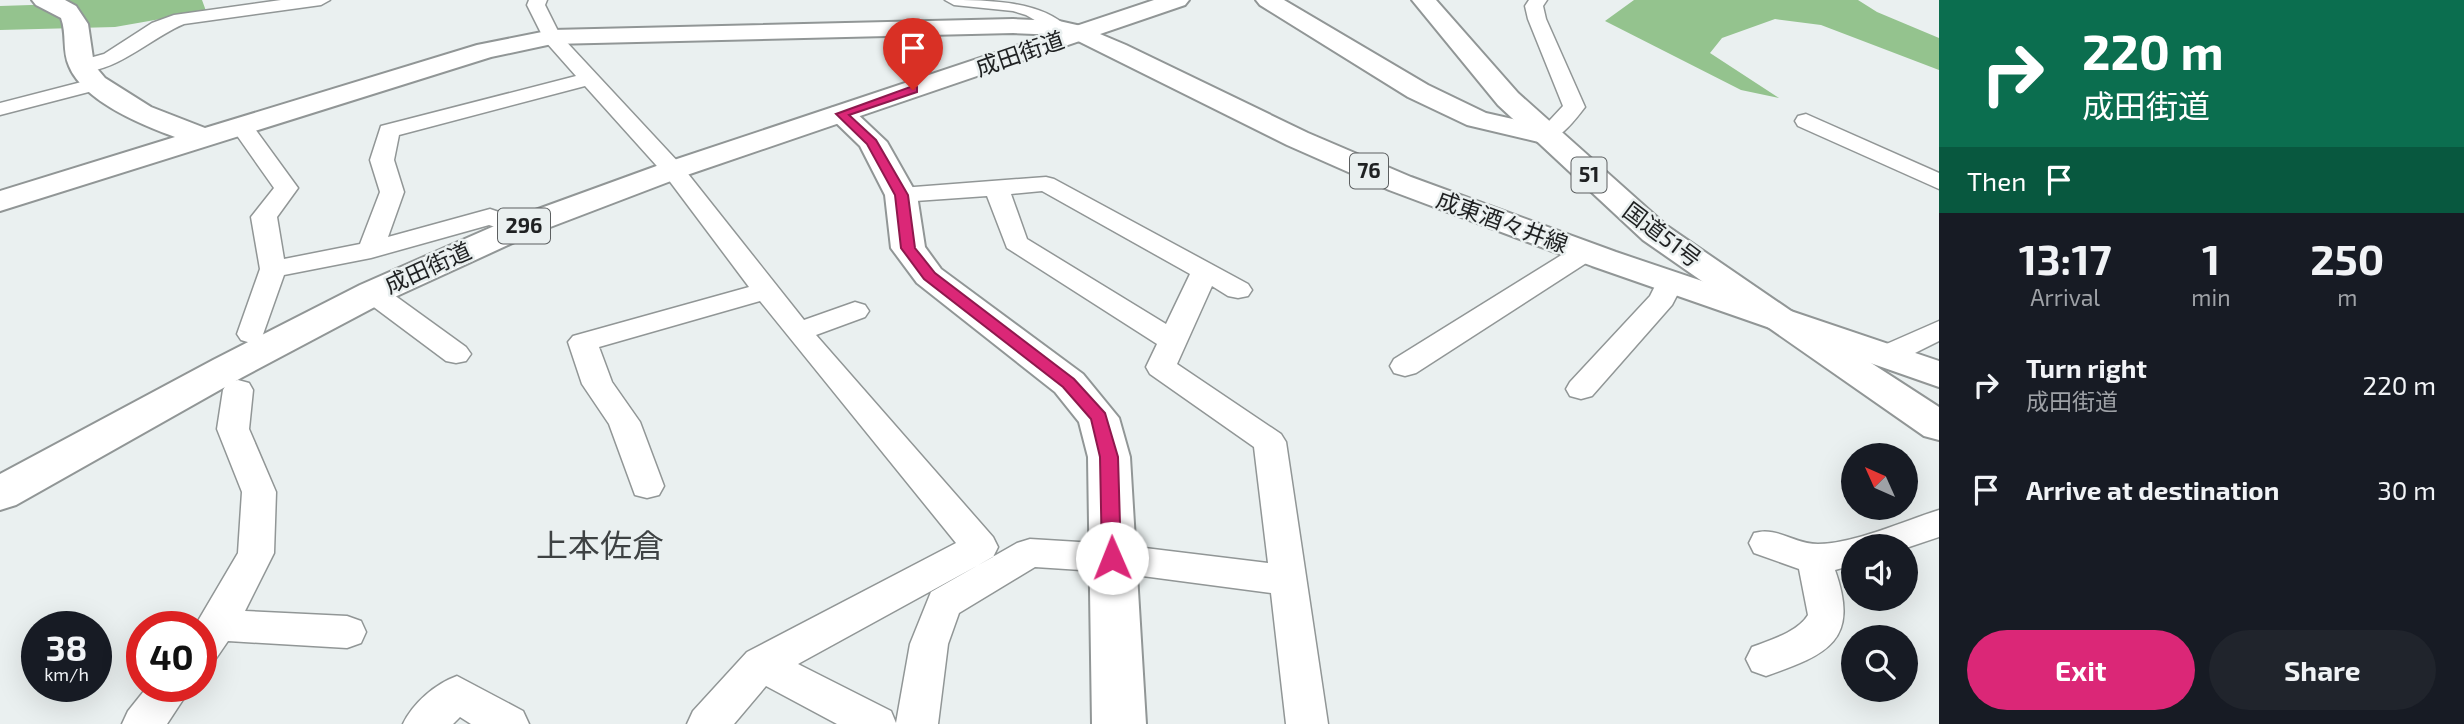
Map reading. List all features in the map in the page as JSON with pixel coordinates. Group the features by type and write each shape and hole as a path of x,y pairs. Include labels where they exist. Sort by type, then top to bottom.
{"main road":[{"path":"44,0 71,14 89,75 127,104 187,132 207,138"},
{"name":"成田街道","path":"0,494 227,369 373,293 520,227 1070,30 1177,0"},
{"path":"1268,0 1429,96 1477,119 1547,135"},
{"name":"国道51号","path":"1424,0 1508,99 1655,233 1939,426"},
{"path":"0,201 486,50 552,37 1013,26 1070,30"},
{"name":"成東酒々井線","path":"1070,30 1143,61 1305,144 1468,210 1939,374"},
{"path":"841,114 872,142 901,195 908,248 929,276 1069,383 1099,418 1109,457 1119,724"}],"street":[{"path":"0,109 89,75 159,27 181,19 321,0"},
{"path":"538,0 536,5 552,37 673,170 797,332 980,547 761,664 708,724"},
{"path":"954,0 1023,8 1070,30"},
{"path":"1538,0 1534,6 1537,19 1574,107 1547,135"},
{"path":"372,250 392,192 382,160 389,131 592,78"},
{"path":"1806,121 1939,182"},
{"path":"242,127 286,188 264,217 273,269 251,334"},
{"path":"901,195 1046,184 1238,290"},
{"path":"997,188 1016,243 1173,341"},
{"path":"273,269 372,250 490,217 520,227"},
{"path":"1405,366 1585,252"},
{"path":"1204,273 1161,367 1270,442 1307,724"},
{"path":"1581,389 1662,299 1670,282"},
{"path":"647,486 624,422 597,384 583,342 766,291"},
{"path":"373,293 456,354"},
{"path":"797,332 855,311"},
{"path":"1885,356 1939,330"},
{"path":"217,624 256,554 259,492 233,429 238,390"},
{"path":"1906,534 1939,523"},
{"path":"1767,544 1814,560 1841,555"},
{"path":"917,724 929,644 944,603 1030,553 1112,558 1287,580"},
{"path":"1766,659 1813,638 1827,621 1827,600 1814,560"},
{"path":"217,637 347,632"},
{"path":"761,664 876,724"},
{"path":"424,724 457,694 508,724"},
{"path":"143,724 160,702"}],"green space":[{"path":"60,0 202,0 206,11 115,27 0,30 0,6 62,4"},
{"path":"1634,0 1858,0 1877,12 1939,38 1939,70 1821,25 1775,19 1722,38 1710,53 1779,98 1741,90 1605,21"}],"district":[{"name":"上本佐倉","path":"600,546"}],"route":[{"path":"913,90 841,114 872,142 901,195 908,248 929,276 1069,383 1099,418 1109,457 1112,558"}]}
